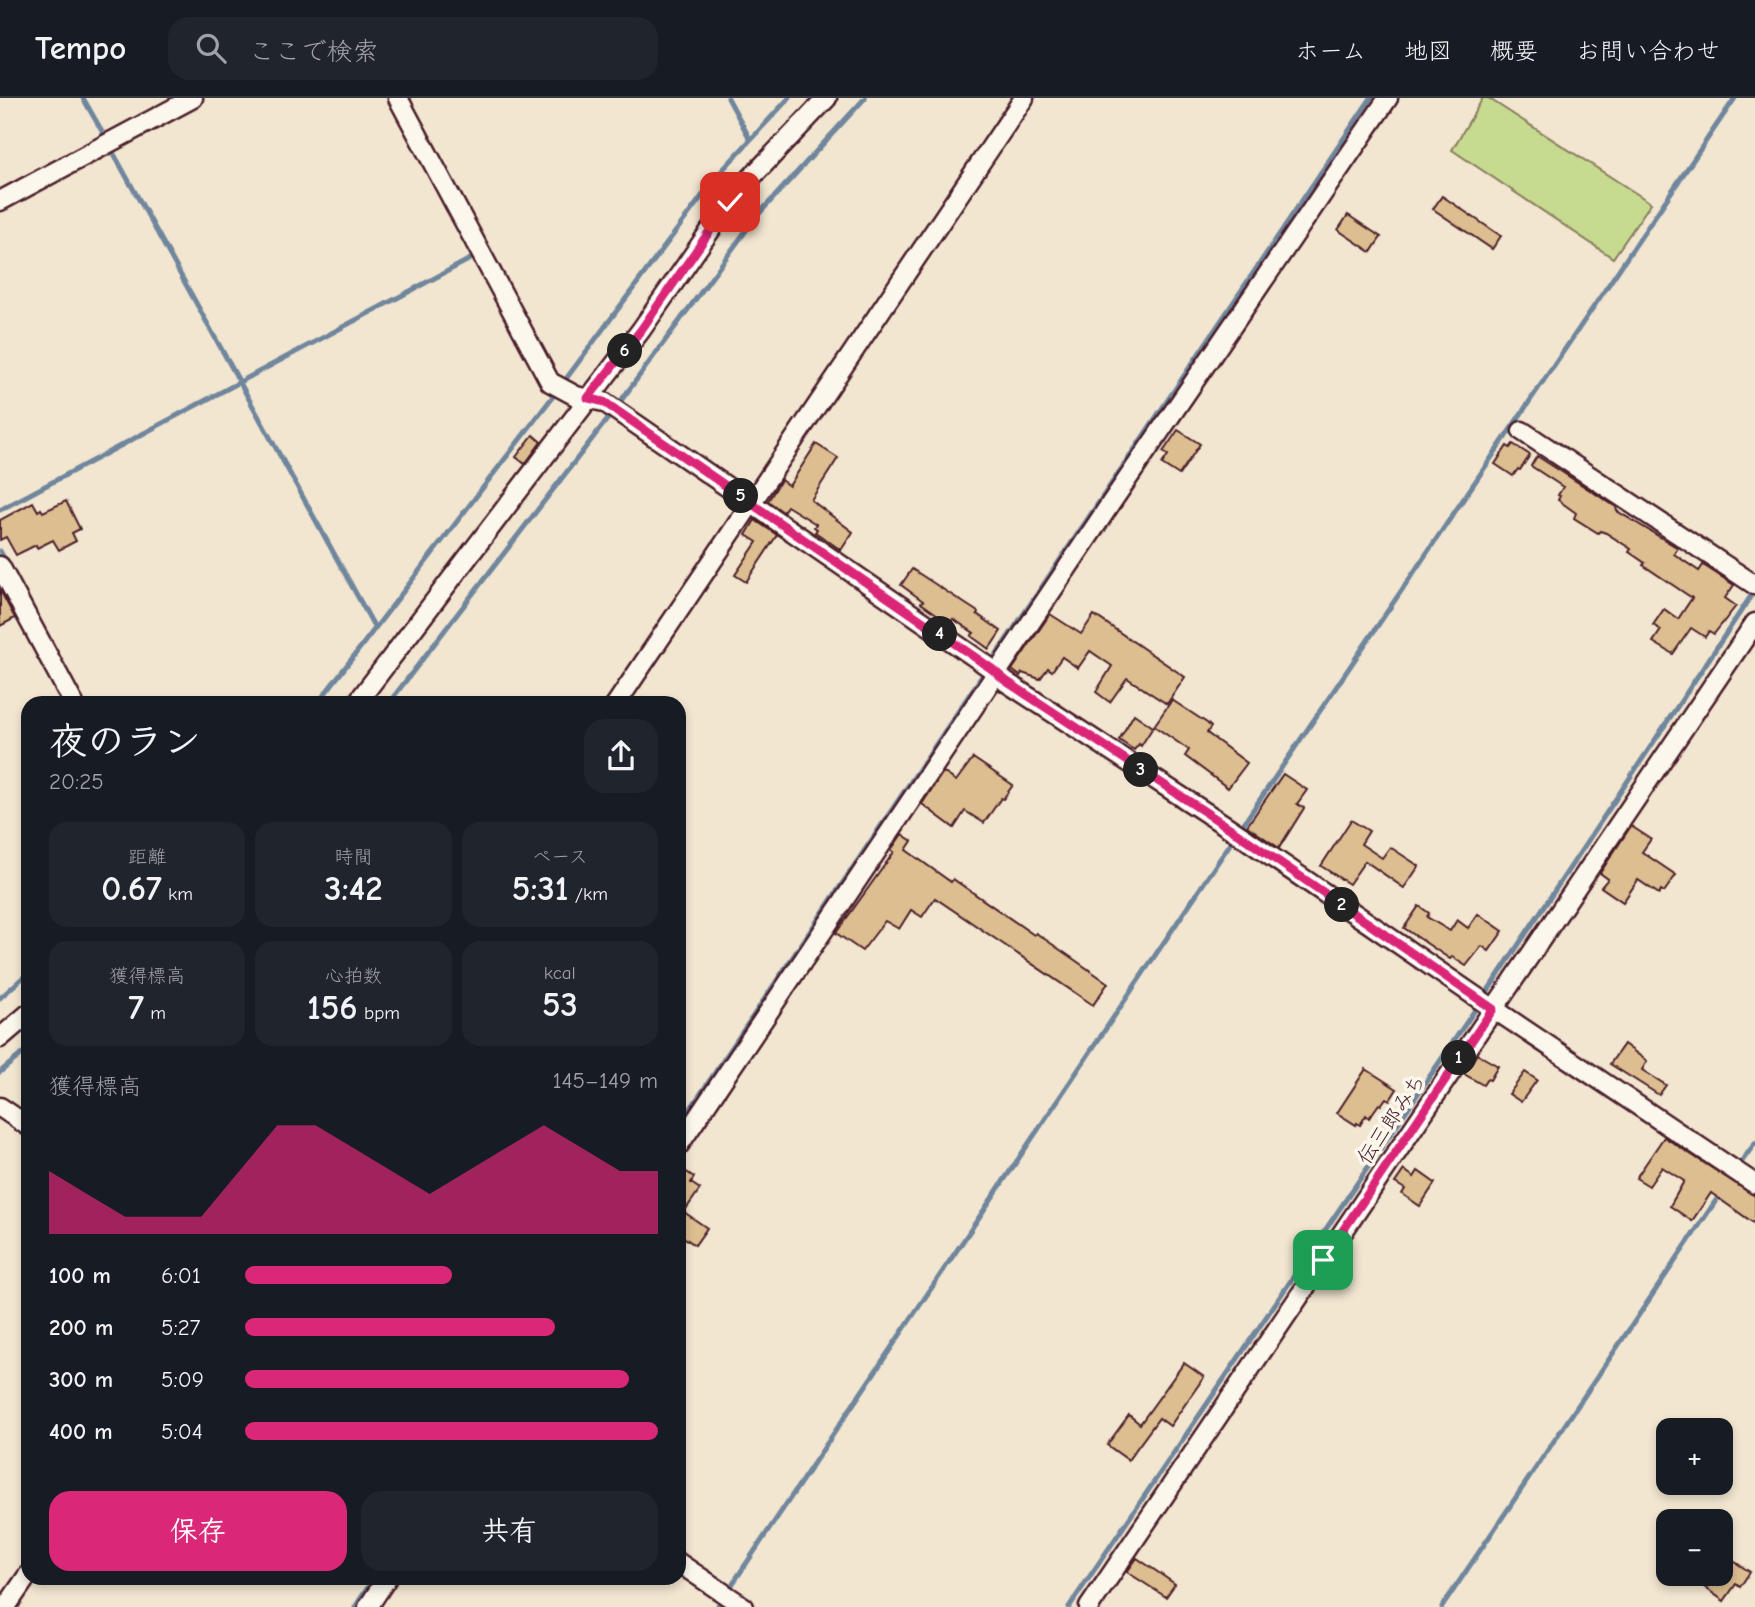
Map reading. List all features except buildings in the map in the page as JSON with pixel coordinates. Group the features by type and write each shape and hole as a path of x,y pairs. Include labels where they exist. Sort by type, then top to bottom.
{"street":[{"path":"0,201 194,98"},
{"path":"398,98 550,382 576,396 596,399 614,409 1017,689 1234,831 1755,1184"},
{"path":"362,696 641,330 746,183 827,98"},
{"path":"621,696 1024,98"},
{"path":"686,1134 991,669 1388,98"},
{"path":"1522,431 1755,585"},
{"path":"0,566 70,696"},
{"name":"伝三郎みち","path":"1089,1607 1485,1003 1755,623"},
{"path":"0,1038 21,1020"},
{"path":"0,1107 21,1121"},
{"path":"686,1568 744,1607"},
{"path":"6,1607 21,1585"},
{"path":"368,1607 382,1585"}],"green space":[{"path":"1483,98 1488,98 1651,203 1613,258 1452,150"}],"waterway":[{"path":"83,98 107,140"},
{"path":"728,98 750,139"},
{"path":"323,696 554,395 717,176 789,98"},
{"path":"394,696 609,417 756,217 865,98"},
{"path":"686,1116 1371,98"},
{"path":"1242,826 1735,98"},
{"path":"114,154 375,628"},
{"path":"0,510 474,257"},
{"path":"0,551 7,564"},
{"path":"1069,1607 1487,992 1755,590"},
{"path":"717,1607 1232,841"},
{"path":"0,998 21,979"},
{"path":"0,1072 21,1055"},
{"path":"1740,1164 1755,1143"},
{"path":"1442,1607 1721,1193"},
{"path":"355,1607 369,1585"}],"route":[{"path":"730,202 641,330 588,398 604,402 1006,681 1234,831 1493,1009 1323,1260"}]}
